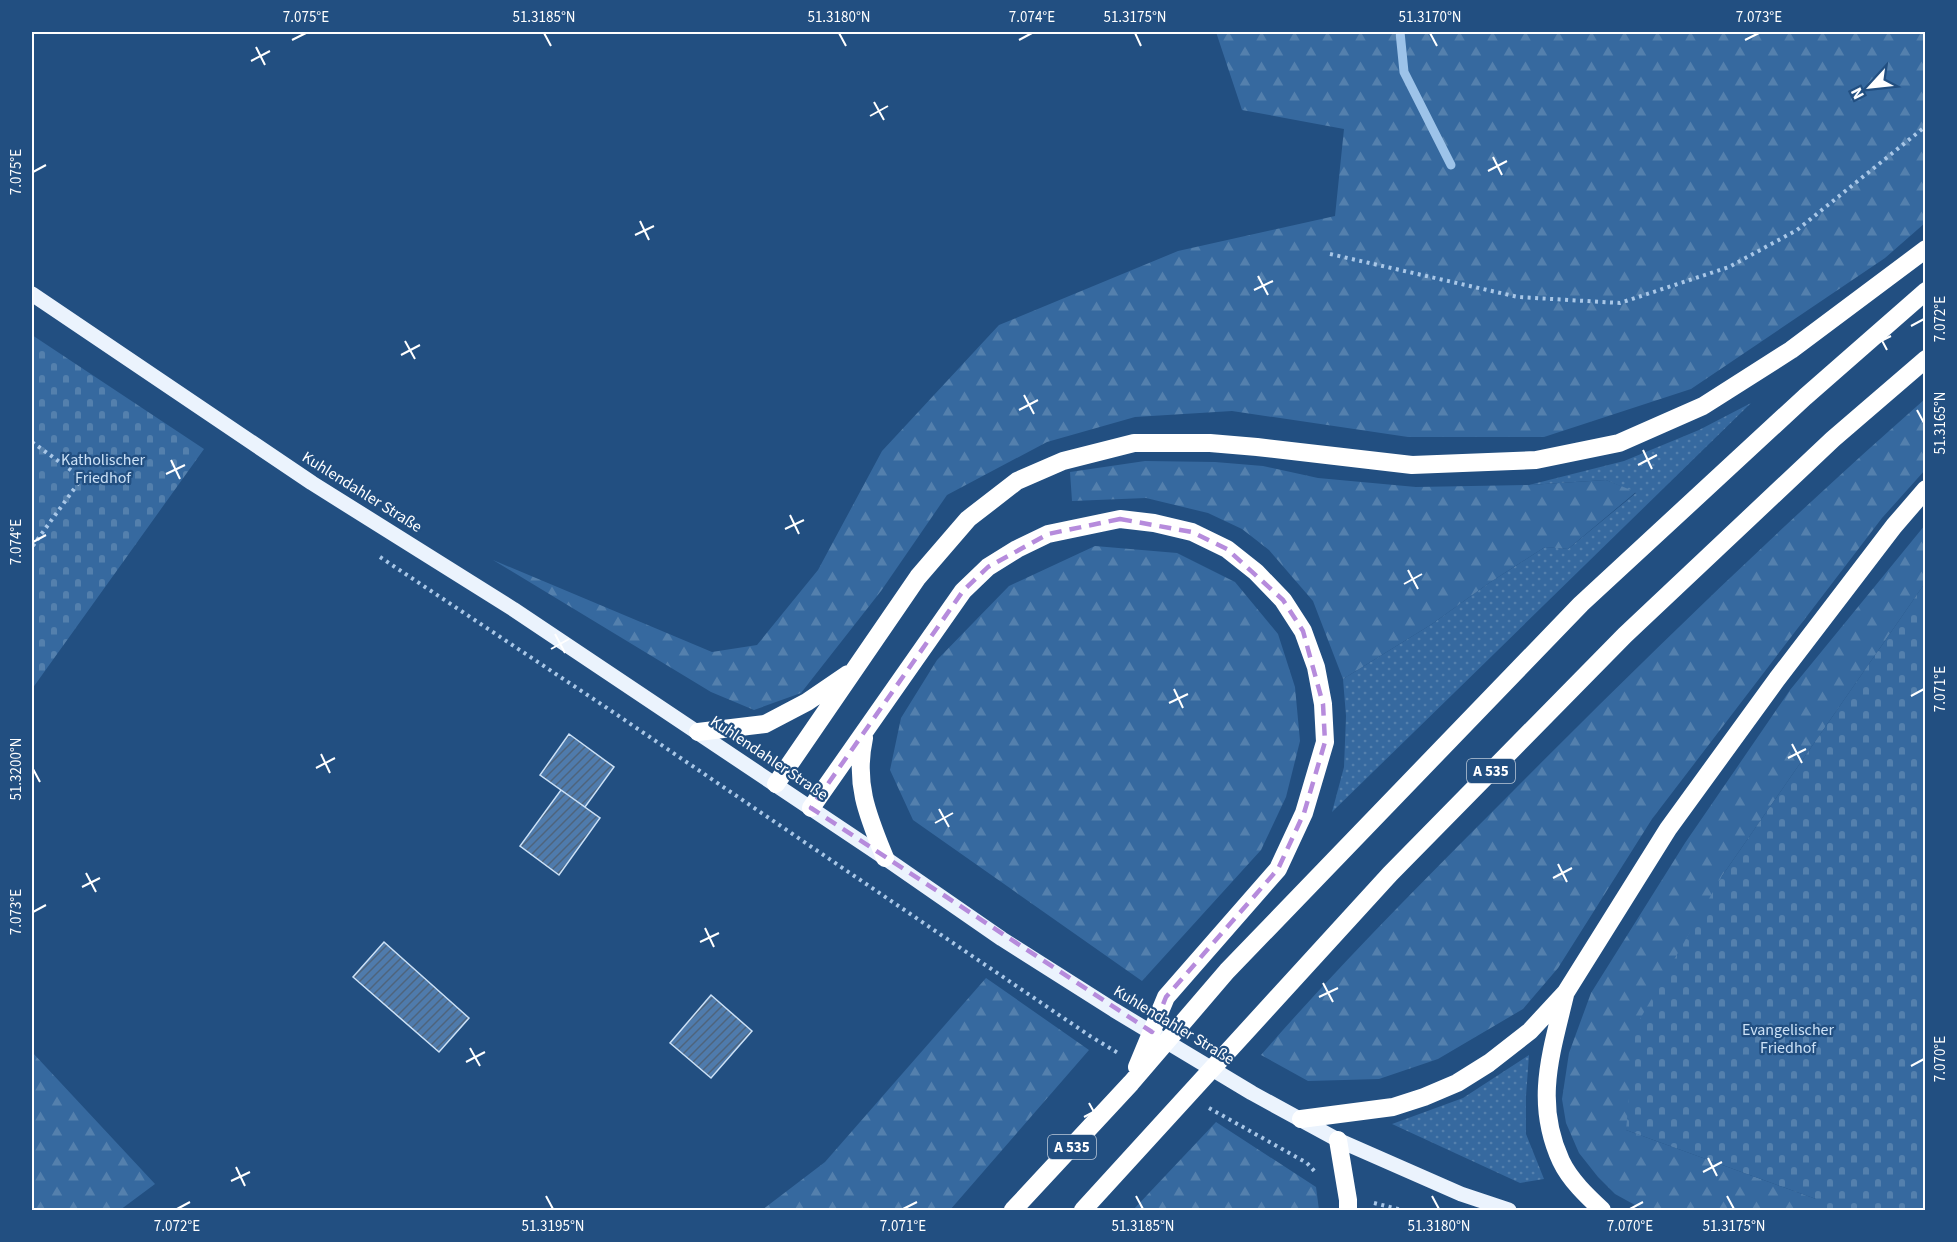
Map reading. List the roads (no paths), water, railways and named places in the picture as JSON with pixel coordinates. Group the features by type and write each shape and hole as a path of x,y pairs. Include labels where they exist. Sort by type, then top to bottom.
{"highway":[{"path":"776,784 918,577 968,519 1017,482 1063,461 1134,443 1209,443 1412,465 1536,460 1619,443 1703,406 1791,351 1926,249"},
{"name":"A 535","path":"1013,1210 1131,1083 1227,971 1581,604 1805,397 1926,291"},
{"name":"A 535","path":"1083,1210 1390,874 1624,635 1833,440 1926,359"},
{"path":"1301,1119 1394,1107 1424,1097 1457,1083 1489,1063 1530,1030 1566,992 1675,819 1777,679 1894,526 1926,489"},
{"path":"811,808 963,591 988,567 1017,549 1048,534 1120,519 1154,523 1192,532 1227,549 1256,572 1283,600 1303,631 1316,666 1323,704 1325,742 1304,813 1278,869 1166,997 1131,1083"},
{"path":"698,732 765,724 807,702 855,670"},
{"path":"865,731 859,760 866,810 885,858"},
{"path":"1566,992 1546,1073 1546,1116 1562,1162 1581,1189 1602,1210"},
{"path":"1338,1140 1348,1205"}],"main road":[{"name":"Kuhlendahler Straße","path":"32,294 312,483 513,609 776,784 1002,939 1114,1010 1252,1093 1338,1140 1461,1194 1509,1210"}],"waterway":[{"path":"1400,32 1404,72 1451,165"}],"park label":[{"name":"Katholischer Friedhof","path":"103,469"},
{"name":"Evangelischer Friedhof","path":"1788,1039"}]}
